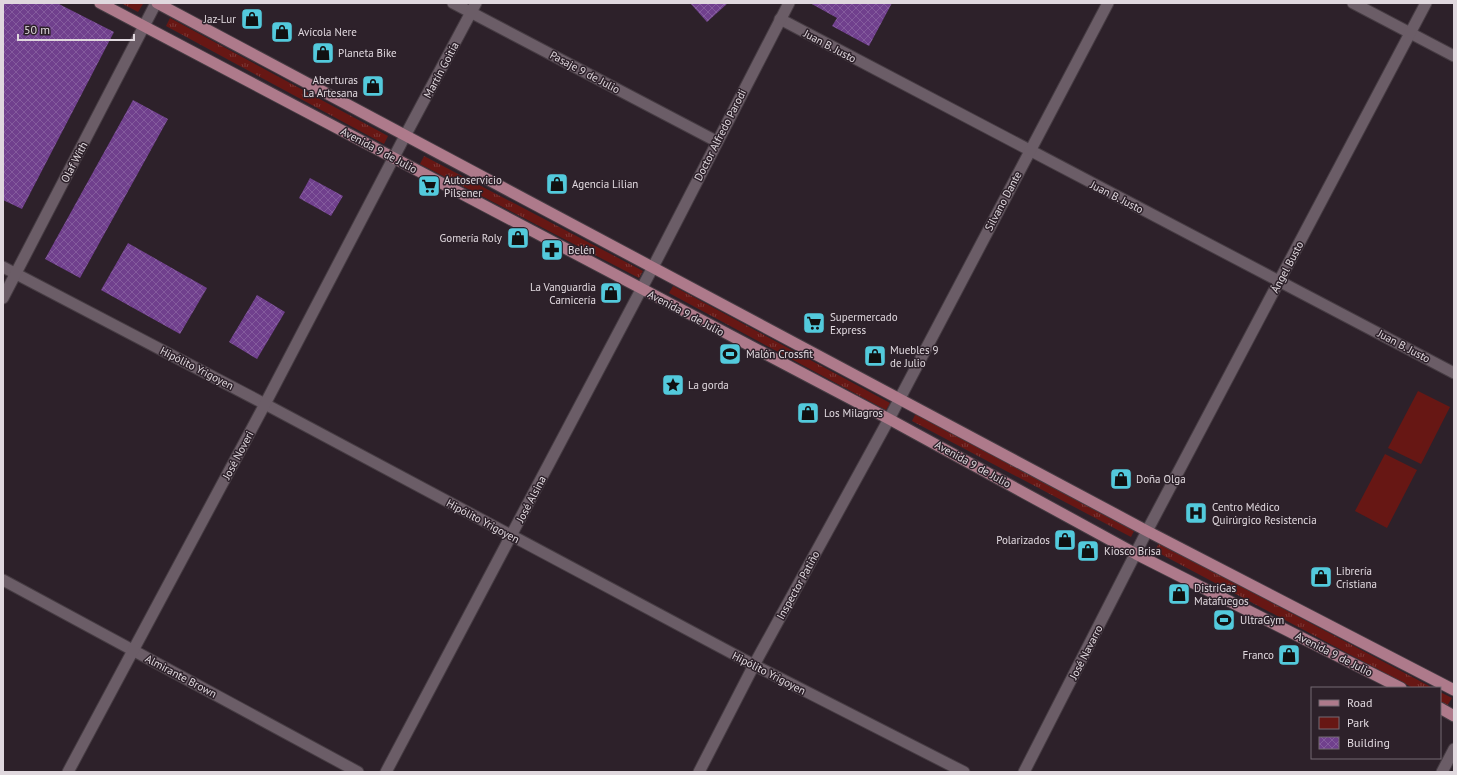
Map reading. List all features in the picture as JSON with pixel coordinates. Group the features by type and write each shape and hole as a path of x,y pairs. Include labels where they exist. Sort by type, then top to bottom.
{"main road":[{"name":"Avenida 9 de Julio","path":"100,3 889,419 1136,554 1399,687"},
{"name":"Avenida 9 de Julio","path":"157,3 1147,531 1454,690"},
{"path":"1441,709 1454,716"}],"street":[{"name":"Olaf With","path":"3,298 157,3"},
{"name":"Pasaje 9 de Julio","path":"453,3 474,8 716,141"},
{"name":"Doctor Alfredo Parodi","path":"652,268 788,3"},
{"name":"Silvano Dante","path":"898,399 1108,3"},
{"path":"1353,3 1454,56"},
{"name":"Ángel Busto","path":"1147,531 1426,3"},
{"name":"Martín Goitía","path":"405,136 474,8"},
{"name":"Juan B. Justo","path":"780,19 1029,152 1280,280 1454,373"},
{"name":"José Noveri","path":"68,772 265,404 405,136"},
{"name":"Hipólito Yrigoyen","path":"3,267 265,404 754,666 964,772"},
{"name":"José Alsina","path":"386,772 512,537 652,268"},
{"name":"Inspector Patiño","path":"699,772 754,666 889,419 898,399"},
{"name":"José Navarro","path":"1024,772 1147,531"},
{"name":"Almirante Brown","path":"3,580 358,772"},
{"path":"1442,772 1454,749"}],"green space":[{"path":"121,3 142,3 143,4 138,12"},
{"path":"170,18 388,136 384,144 166,26"},
{"path":"424,156 643,271 639,278 420,164"},
{"path":"673,286 890,403 886,410 669,293"},
{"path":"1418,391 1450,407 1421,464 1388,448"},
{"path":"916,413 1135,529 1131,537 912,421"},
{"path":"1385,454 1417,470 1387,528 1355,511"},
{"path":"1159,543 1431,687 1411,687 1155,551"},
{"path":"1441,692 1452,698 1447,706 1441,703"}],"building":[{"path":"3,3 57,3 114,32 22,209 3,200"},
{"path":"690,3 728,3 707,22"},
{"path":"810,3 892,3 869,46 832,26 837,18"},
{"path":"133,100 168,119 80,278 45,259"},
{"path":"310,178 343,196 331,216 299,198"},
{"path":"128,243 207,288 180,334 101,290"},
{"path":"257,295 285,312 257,359 229,342"}],"place":[{"name":"Jaz-Lur","path":"252,19"},
{"name":"Avícola Nere","path":"282,32"},
{"name":"Planeta Bike","path":"323,53"},
{"name":"Aberturas La Artesana","path":"373,86"},
{"name":"Agencia Lilian","path":"557,184"},
{"name":"Autoservicio Pilsener","path":"429,186"},
{"name":"Gomería Roly","path":"518,238"},
{"name":"Belén","path":"552,250"},
{"name":"La Vanguardia Carnicería","path":"611,293"},
{"name":"Supermercado Express","path":"814,323"},
{"name":"Malón Crossfit","path":"730,354"},
{"name":"Muebles 9 de Julio","path":"875,356"},
{"name":"La gorda","path":"673,385"},
{"name":"Los Milagros","path":"808,413"},
{"name":"Doña Olga","path":"1121,479"},
{"name":"Centro Médico Quirúrgico Resistencia","path":"1196,513"},
{"name":"Polarizados","path":"1065,540"},
{"name":"Kiosco Brisa","path":"1088,551"},
{"name":"Librería Cristiana","path":"1321,577"},
{"name":"DistriGas Matafuegos","path":"1179,594"},
{"name":"UltraGym","path":"1224,620"},
{"name":"Franco","path":"1289,655"}]}
